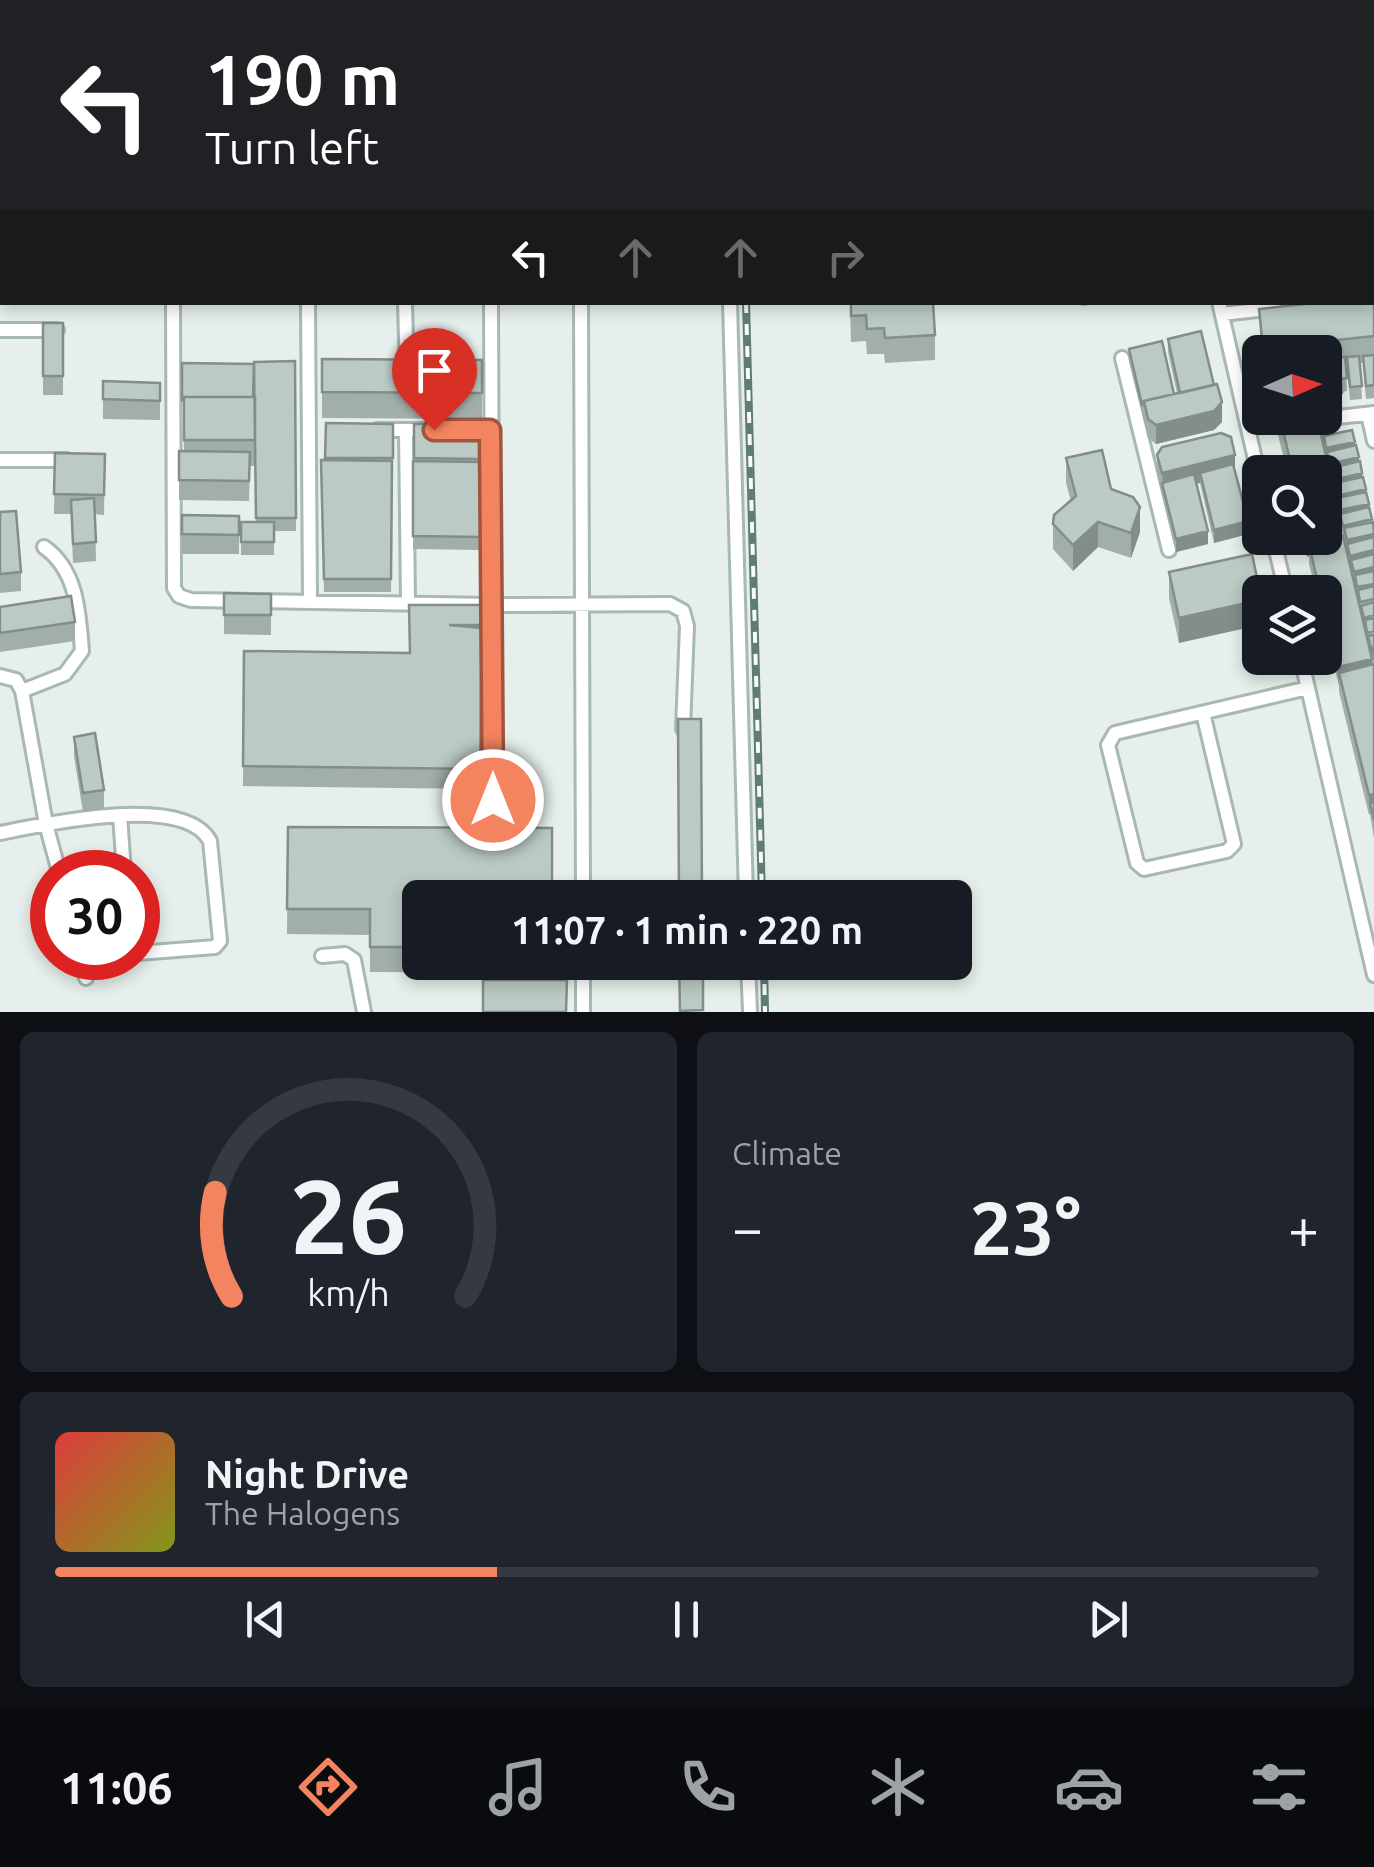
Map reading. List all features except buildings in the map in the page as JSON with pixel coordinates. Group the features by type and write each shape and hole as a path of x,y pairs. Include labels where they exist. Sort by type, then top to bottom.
{"street":[{"path":"173,305 174,588 180,596 191,600 491,605 670,604 683,611 687,626 683,729"},
{"path":"308,305 310,601"},
{"path":"405,305 407,374"},
{"path":"491,305 493,800"},
{"path":"581,305 583,880"},
{"path":"730,305 746,880"},
{"path":"1254,455 1220,308 1290,307"},
{"path":"0,330 62,330"},
{"path":"1122,358 1168,550"},
{"path":"308,376 328,375"},
{"path":"387,375 423,375"},
{"path":"473,375 489,376"},
{"path":"1342,417 1371,413 1374,441"},
{"path":"309,429 328,429"},
{"path":"367,430 440,430"},
{"path":"406,430 408,603"},
{"path":"473,430 490,430"},
{"path":"1232,440 1250,436"},
{"path":"1146,459 1164,456"},
{"path":"0,460 76,460"},
{"path":"22,690 65,674 82,650 70,573 44,547"},
{"path":"0,658 2,676 16,680 22,690 52,850"},
{"path":"1305,675 1374,975"},
{"path":"1203,713 1234,844 1228,851 1144,870 1137,863 1108,746 1110,738 1115,733 1308,688"},
{"path":"0,833 120,815 165,814 206,834 210,841 220,941 215,947 160,951"},
{"path":"120,815 122,850"},
{"path":"322,956 345,954 354,960 364,1012"},
{"path":"583,980 583,1012"},
{"path":"749,980 750,1012"}],"railway":[{"path":"746,305 762,880"},
{"path":"764,980 765,1012"}],"route":[{"path":"434,430 490,430 493,800"}]}
